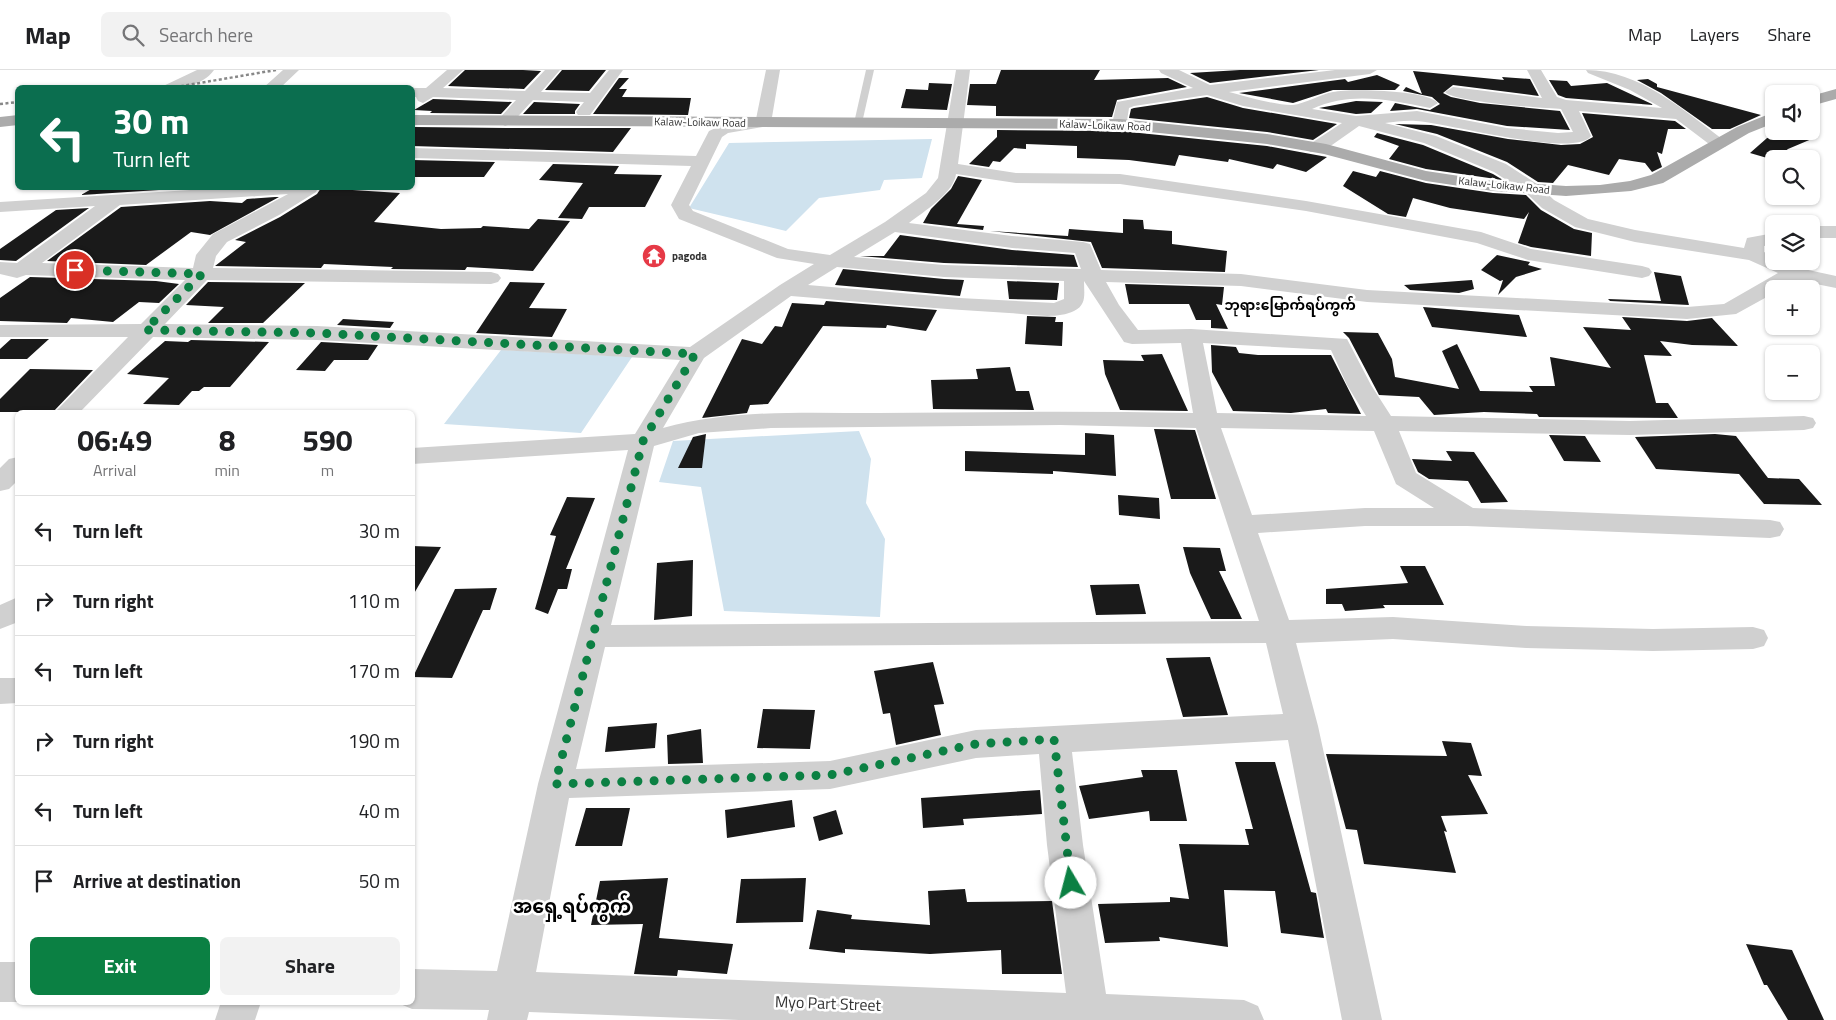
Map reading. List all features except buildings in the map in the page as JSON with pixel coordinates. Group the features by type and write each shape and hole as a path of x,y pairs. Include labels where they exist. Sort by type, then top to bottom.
{"main road":[{"path":"1820,98 1836,94"},
{"path":"0,122 15,120"},
{"name":"Kalaw-Loikaw Road","path":"415,120 1120,124 1204,130 1316,148 1401,170 1480,184 1586,190 1643,185 1658,179 1743,130 1765,121"}],"street":[{"path":"175,85 195,78 206,70"},
{"path":"273,85 292,70"},
{"path":"415,105 456,70"},
{"path":"505,120 530,96 552,70"},
{"path":"577,121 616,70"},
{"path":"773,70 763,123 715,134 700,161 680,205 686,215 784,254 832,261 944,271 1241,280 1367,296 1450,298 1687,313 1729,310 1793,273"},
{"path":"509,1006 555,784 643,441 695,354 787,289 892,226 932,197 946,179 963,70"},
{"path":"1120,124 1122,105 1131,102 1208,90 1370,70"},
{"path":"1316,148 1356,120 1408,116 1506,133 1574,138 1583,136 1569,107 1551,100 1534,70"},
{"path":"1592,70 1635,87 1682,115 1687,122 1719,144"},
{"path":"1176,71 1208,90 1243,101 1356,120 1430,139 1500,168 1531,188 1548,204 1582,223 1635,236 1754,255 1793,273 1836,282"},
{"path":"1430,139 1440,105 1451,85 1496,99 1569,107 1682,115"},
{"path":"1296,110 1324,97 1348,92 1366,91 1440,105"},
{"path":"415,92 596,98"},
{"path":"415,153 700,161"},
{"path":"948,168 1016,178 1120,179 1306,206 1481,238 1528,254 1642,272"},
{"path":"0,285 129,190"},
{"path":"0,207 270,190"},
{"path":"69,410 145,330 202,274 206,254 220,238 273,211 307,190"},
{"path":"787,289 959,304 1054,309 1066,307 1074,301 1083,276 1083,248 1012,242 892,226"},
{"path":"1820,232 1836,232"},
{"path":"1754,255 1754,242 1765,240"},
{"path":"0,268 202,274 491,278"},
{"path":"1083,276 1132,337 1191,336 1339,344 1359,385 1384,425 1405,478 1467,517"},
{"path":"0,331 145,330 317,333 695,354"},
{"path":"1191,336 1206,420 1278,632 1302,726 1362,1020"},
{"path":"415,456 643,441 698,426 771,421 1060,418 1384,425 1518,424 1640,428 1804,423"},
{"path":"0,483 15,468"},
{"path":"1242,525 1365,517 1467,517 1770,529"},
{"path":"0,618 15,610"},
{"path":"593,636 1278,632 1393,628 1536,637 1653,640 1753,638"},
{"path":"0,691 15,690"},
{"path":"555,784 830,775 976,744 1302,726"},
{"path":"1054,739 1066,845 1090,1017"},
{"path":"0,982 15,982"},
{"name":"Myo Part Street","path":"415,990 509,1006 1244,1020"},
{"path":"235,1020 240,1005"}],"lane":[{"path":"858,122 870,70"}],"water":[{"path":"932,139 922,178 884,180 880,190 819,198 786,231 689,208 729,143"},
{"path":"501,350 632,357 581,433 444,424"},
{"path":"859,431 871,459 866,503 885,539 880,617 724,611 701,487 659,482 673,441"}],"railway":[{"path":"188,85 276,70"},
{"path":"0,104 15,102"}],"place":[{"name":"pagoda","path":"654,256"}],"district":[{"name":"ဘုရားမြောက်ရပ်ကွက်","path":"1290,305"},
{"name":"အရှေ့ရပ်ကွက်","path":"572,906"}],"route":[{"path":"75,270 202,274 145,330 317,333 695,354 643,441 555,784 830,775 976,744 1054,739 1071,883"}]}
